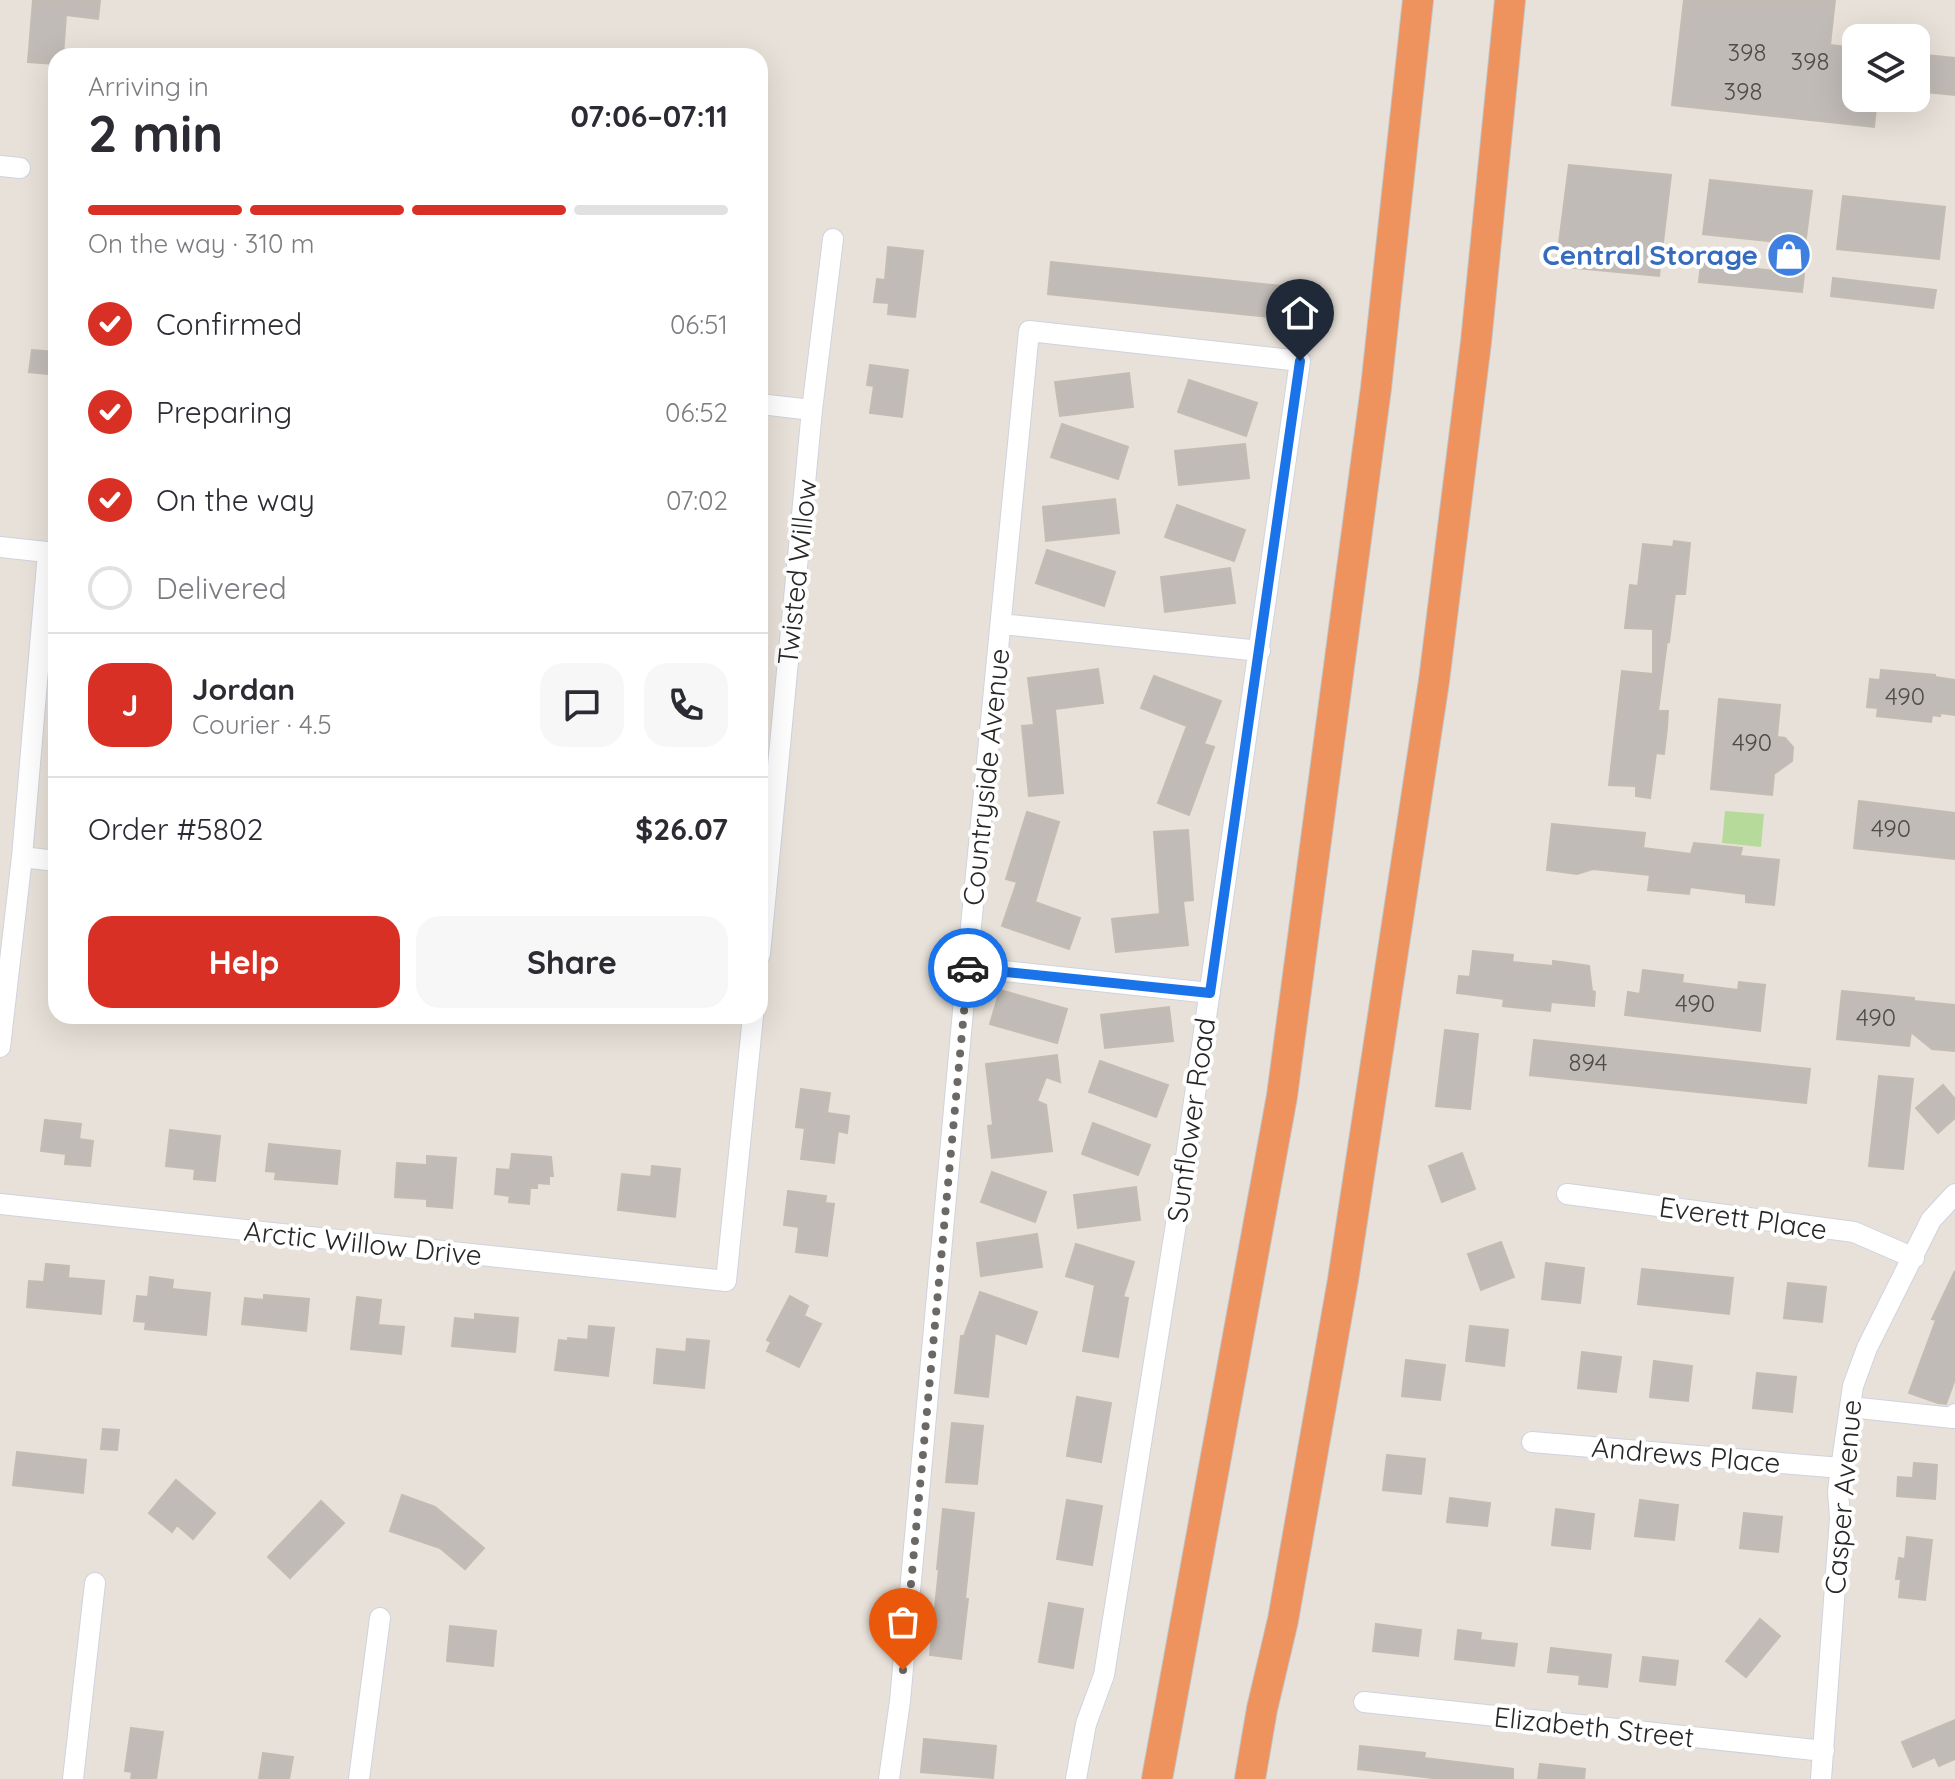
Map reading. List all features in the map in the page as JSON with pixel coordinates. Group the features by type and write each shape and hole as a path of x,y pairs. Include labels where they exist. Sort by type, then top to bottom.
{"highway":[{"path":"1157,1779 1282,1096 1376,388 1418,0"},
{"path":"1250,1779 1262,1709 1283,1620 1343,1280 1434,681 1476,342 1510,0"}],"street":[{"name":"Twisted Willow","path":"768,870 812,410 833,239"},
{"name":"Countryside Avenue","path":"889,1779 900,1701 1029,331 1300,361"},
{"name":"Sunflower Road","path":"1076,1779 1086,1724 1104,1675 1180,1199 1300,361"},
{"path":"768,405 812,410"},
{"path":"0,547 48,553"},
{"path":"0,1047 48,594"},
{"path":"1001,624 1260,651"},
{"path":"22,857 48,860"},
{"path":"967,967 1210,993"},
{"name":"Arctic Willow Drive","path":"0,1204 726,1281 752,1024"},
{"name":"Everett Place","path":"1567,1194 1854,1232 1914,1258"},
{"name":"Casper Avenue","path":"1821,1779 1840,1518 1838,1491 1853,1386 1867,1348 1931,1220 1955,1194"},
{"path":"1850,1407 1953,1418 1955,1414"},
{"name":"Andrews Place","path":"1532,1442 1841,1468"},
{"path":"73,1779 95,1583"},
{"path":"359,1779 380,1618"},
{"name":"Elizabeth Street","path":"1364,1702 1824,1751"}],"green space":[{"path":"1725,811 1764,814 1761,847 1722,843"}],"building":[{"path":"33,0 100,0 98,19 66,15 64,48 48,48 48,63 28,62"},
{"path":"1684,0 1835,0 1830,45 1842,46 1842,112 1876,112 1874,127 1672,105"},
{"path":"1930,55 1955,58 1955,95 1930,92"},
{"path":"1569,165 1671,175 1659,276 1556,266"},
{"path":"1710,180 1812,191 1805,245 1703,234"},
{"path":"1843,196 1945,207 1939,259 1837,249"},
{"path":"888,247 923,251 915,317 888,314 889,303 874,302 877,279 885,280"},
{"path":"1051,262 1291,287 1288,319 1048,294"},
{"path":"1701,263 1804,274 1802,292 1699,282"},
{"path":"1833,278 1936,290 1933,308 1831,296"},
{"path":"32,350 48,351 48,374 29,372"},
{"path":"870,365 908,370 902,417 870,413 874,386 867,385"},
{"path":"1129,373 1133,407 1060,416 1055,382"},
{"path":"1189,380 1257,403 1246,436 1178,412"},
{"path":"1062,424 1128,447 1118,479 1051,457"},
{"path":"1245,444 1249,478 1179,485 1175,451"},
{"path":"1115,499 1119,533 1046,541 1043,507"},
{"path":"1177,505 1245,530 1234,561 1165,537"},
{"path":"1674,541 1690,543 1685,594 1675,594 1667,641 1658,711 1668,711 1667,728 1664,754 1656,753 1650,798 1636,796 1636,786 1609,785 1622,671 1653,674 1653,629 1625,628 1630,585 1638,586 1643,544 1673,547"},
{"path":"1047,550 1115,572 1104,606 1036,583"},
{"path":"1230,568 1235,603 1165,612 1161,577"},
{"path":"1098,669 1103,703 1055,709 1063,793 1029,796 1022,726 1034,725 1028,678"},
{"path":"1881,670 1955,680 1955,715 1932,715 1931,722 1877,716 1878,708 1867,707 1870,679 1880,680"},
{"path":"1154,676 1221,701 1204,744 1214,747 1189,815 1158,803 1187,726 1141,708"},
{"path":"1719,699 1780,705 1777,737 1785,738 1793,747 1792,761 1774,774 1772,795 1711,789"},
{"path":"1859,801 1955,813 1955,859 1854,848"},
{"path":"1027,812 1059,822 1035,902 1080,918 1069,949 1002,926 1017,882 1006,879"},
{"path":"1552,824 1645,833 1643,848 1691,854 1694,843 1742,848 1740,856 1779,860 1774,905 1746,902 1746,894 1690,887 1689,894 1648,890 1650,875 1593,869 1577,874 1547,870"},
{"path":"1188,830 1193,900 1183,901 1188,945 1116,952 1112,919 1160,914 1154,832"},
{"path":"1473,951 1513,955 1512,962 1553,966 1553,961 1589,966 1592,991 1595,992 1594,1006 1551,1002 1550,1011 1503,1006 1504,999 1457,993 1459,976 1470,977"},
{"path":"1643,970 1683,975 1682,983 1738,990 1739,982 1765,985 1760,1031 1625,1015 1628,992 1640,994"},
{"path":"1000,990 1067,1009 1057,1043 990,1024"},
{"path":"1842,991 1955,1005 1955,1051 1932,1049 1911,1032 1909,1046 1837,1039"},
{"path":"1169,1007 1173,1041 1105,1048 1101,1015"},
{"path":"1445,1030 1478,1034 1470,1109 1436,1106"},
{"path":"1534,1040 1810,1069 1806,1103 1530,1075"},
{"path":"1057,1055 1060,1082 1046,1077 1037,1101 1046,1105 1052,1151 992,1158 988,1126 993,1125 986,1064"},
{"path":"1100,1061 1168,1085 1156,1117 1089,1092"},
{"path":"1879,1076 1913,1079 1903,1169 1869,1166"},
{"path":"1943,1085 1955,1099 1955,1118 1938,1133 1916,1108"},
{"path":"801,1089 830,1093 827,1113 849,1116 847,1133 838,1131 834,1163 801,1159 805,1128 796,1127"},
{"path":"45,1120 81,1124 79,1139 93,1141 90,1166 65,1164 66,1154 41,1151"},
{"path":"1093,1123 1150,1145 1138,1175 1082,1154"},
{"path":"170,1130 220,1136 215,1181 194,1179 195,1169 166,1166"},
{"path":"269,1144 340,1151 337,1184 275,1179 276,1172 266,1171"},
{"path":"1462,1153 1475,1189 1442,1202 1429,1166"},
{"path":"512,1154 551,1157 553,1176 549,1176 549,1184 537,1183 537,1188 530,1188 529,1204 509,1202 510,1196 495,1194 497,1169 510,1170"},
{"path":"427,1156 456,1158 452,1208 427,1206 427,1199 395,1197 397,1163 427,1165"},
{"path":"652,1166 680,1169 675,1217 618,1210 622,1174 651,1177"},
{"path":"992,1172 1046,1192 1035,1222 981,1202"},
{"path":"1136,1187 1140,1220 1078,1228 1074,1195"},
{"path":"788,1191 826,1196 825,1203 834,1204 827,1256 796,1252 799,1227 784,1225"},
{"path":"1037,1234 1042,1267 981,1276 977,1243"},
{"path":"1501,1242 1514,1277 1481,1290 1468,1254"},
{"path":"1076,1244 1134,1262 1123,1297 1128,1298 1118,1357 1083,1351 1095,1285 1066,1276"},
{"path":"1546,1263 1584,1268 1580,1303 1542,1299"},
{"path":"46,1264 69,1266 68,1278 104,1281 101,1314 27,1307 29,1281 44,1282"},
{"path":"1642,1269 1733,1278 1729,1314 1638,1304"},
{"path":"1955,1271 1955,1379 1946,1404 1909,1393 1936,1320 1932,1319"},
{"path":"150,1277 173,1280 172,1289 210,1293 206,1335 145,1329 146,1322 134,1321 137,1296 148,1297"},
{"path":"1788,1283 1826,1287 1822,1322 1784,1318"},
{"path":"980,1292 1037,1312 1026,1344 995,1333 988,1397 955,1393 961,1336 964,1336"},
{"path":"264,1295 309,1299 306,1331 242,1324 245,1298 264,1300"},
{"path":"790,1296 808,1306 804,1316 821,1324 799,1367 767,1351 771,1342 767,1340"},
{"path":"357,1297 381,1300 378,1325 404,1327 401,1354 351,1349"},
{"path":"475,1314 518,1318 515,1352 452,1346 455,1318 475,1320"},
{"path":"589,1326 614,1328 608,1376 555,1370 559,1340 588,1340"},
{"path":"1470,1326 1508,1330 1504,1366 1466,1361"},
{"path":"687,1339 709,1341 704,1388 654,1383 657,1349 686,1352"},
{"path":"1582,1352 1621,1357 1616,1392 1578,1388"},
{"path":"1406,1360 1445,1365 1440,1400 1402,1396"},
{"path":"1654,1361 1692,1366 1688,1401 1650,1397"},
{"path":"1757,1373 1796,1377 1792,1412 1753,1408"},
{"path":"1077,1397 1111,1403 1101,1462 1067,1456"},
{"path":"952,1423 983,1426 977,1484 946,1482"},
{"path":"103,1429 119,1430 117,1450 101,1449"},
{"path":"17,1452 86,1460 83,1493 13,1485"},
{"path":"1387,1455 1425,1459 1421,1494 1383,1490"},
{"path":"1914,1463 1937,1465 1935,1499 1897,1496 1898,1477 1913,1478"},
{"path":"176,1480 215,1513 193,1539 177,1525 172,1532 149,1513"},
{"path":"402,1495 435,1507 484,1548 465,1569 440,1548 390,1531"},
{"path":"1450,1498 1490,1503 1487,1526 1447,1522"},
{"path":"1067,1500 1102,1506 1092,1565 1057,1559"},
{"path":"1640,1500 1678,1505 1674,1540 1635,1536"},
{"path":"321,1501 344,1523 290,1578 268,1557"},
{"path":"943,1509 974,1513 961,1659 930,1655"},
{"path":"1556,1509 1594,1514 1590,1549 1552,1545"},
{"path":"1744,1513 1782,1517 1778,1552 1740,1548"},
{"path":"1907,1537 1932,1540 1925,1600 1899,1597 1901,1579 1896,1579 1899,1558 1905,1559"},
{"path":"1049,1603 1083,1609 1073,1668 1039,1662"},
{"path":"1760,1619 1780,1636 1746,1677 1726,1661"},
{"path":"1376,1624 1421,1630 1418,1656 1373,1651"},
{"path":"450,1626 496,1631 493,1666 447,1661"},
{"path":"1458,1630 1481,1633 1480,1640 1517,1644 1514,1666 1455,1659"},
{"path":"1551,1648 1611,1655 1607,1687 1579,1684 1580,1675 1548,1672"},
{"path":"1643,1657 1678,1661 1675,1685 1640,1681"},
{"path":"1955,1720 1955,1759 1939,1766 1935,1757 1913,1767 1902,1742"},
{"path":"131,1728 163,1732 156,1779 131,1779 132,1772 125,1771"},
{"path":"924,1739 996,1746 993,1778 921,1772"},
{"path":"1360,1746 1425,1753 1424,1758 1513,1769 1513,1779 1441,1779 1358,1769"},
{"path":"263,1753 293,1757 289,1779 259,1779"},
{"path":"1540,1764 1585,1769 1584,1779 1538,1779"}],"way so far":[{"path":"903,1670 968,968"}],"place":[{"name":"Central Storage","path":"1789,255"}],"route":[{"path":"968,968 1210,993 1300,361"}]}
